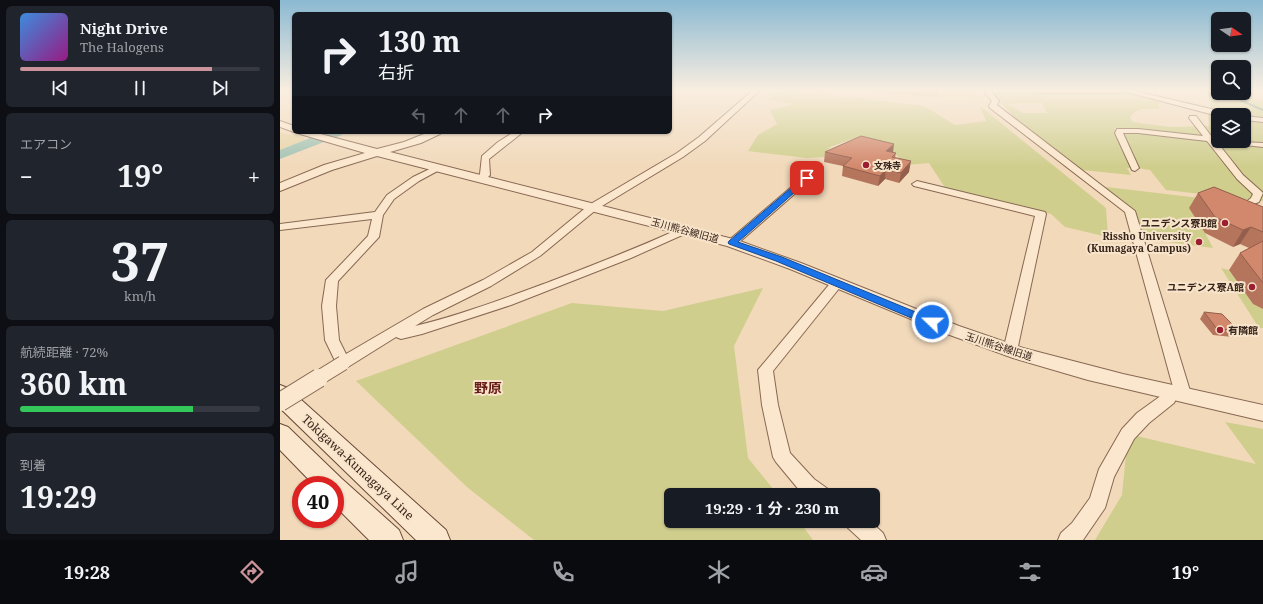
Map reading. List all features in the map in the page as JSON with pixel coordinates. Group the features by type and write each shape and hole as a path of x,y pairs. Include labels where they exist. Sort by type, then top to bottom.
{"main road":[{"name":"Tokigawa-Kumagaya Line","path":"280,394 436,540"},
{"path":"280,434 323,476"},
{"path":"344,497 389,540"}],"street":[{"path":"280,402 428,312 487,283 536,254 593,207 680,155 702,139 728,116"},
{"path":"1006,116 1130,211 1177,393 1143,418 1128,434 1105,475 1098,502 1079,530 1068,540"},
{"path":"1185,116 1193,118 1198,118 1199,116"},
{"path":"1193,118 1211,138"},
{"path":"1251,119 1263,120"},
{"path":"280,124 292,128"},
{"path":"1135,168 1119,133 1120,131 1138,131 1211,140"},
{"name":"玉川熊谷線旧道","path":"309,134 732,243 779,259 946,328 1010,351 1056,365 1263,413"},
{"path":"280,187 316,172 357,158 380,153 432,134"},
{"path":"482,179 485,175 485,158 500,144 516,134"},
{"path":"1251,145 1263,146"},
{"path":"1219,148 1240,177 1258,193 1255,200 1251,202"},
{"path":"342,363 332,340 329,306 332,280 373,237 378,215 390,197 416,179 438,168"},
{"path":"732,243 819,168"},
{"path":"917,184 1041,214 1010,351"},
{"path":"280,227 378,215"},
{"path":"388,336 432,327 504,304 631,255 660,243 685,230"},
{"path":"811,488 782,457 770,405 765,370 837,283"},
{"path":"863,528 876,540"}],"shaded area":[{"path":"773,116 941,116 955,125 986,121 984,116 993,116 1106,208 1108,237 1065,227 1051,214 946,189 929,163 906,165 888,146 858,137 830,147 824,157 807,158 748,151 758,135 777,124"},
{"path":"1013,116 1131,116 1130,118 1133,122 1170,127 1209,126 1208,116 1211,116 1211,148 1251,148 1251,120 1263,122 1263,201 1166,190 1150,170 1138,168 1123,135 1126,132 1114,128 1131,168 1127,168 1131,175 1083,170"},
{"path":"280,133 303,137 305,140 280,150"},
{"path":"1098,186 1250,204 1205,233 1213,248 1145,239 1134,213"},
{"path":"1221,268 1229,270 1253,304 1263,309 1263,328 1259,328"},
{"path":"763,288 734,346 748,458 772,488 664,488 664,528 804,528 813,540 534,540 467,487 356,381 572,303 663,311"},
{"path":"1225,422 1263,429 1263,540 1095,540 1122,495 1128,434 1256,464"}],"building":[{"path":"861,136 894,144 886,151 896,153 892,157 911,161 901,173 886,169 880,176 843,166 852,158 825,152"},
{"path":"1214,187 1263,207 1263,232 1251,227 1243,230 1215,217 1198,193"},
{"path":"1263,241 1263,283 1240,253"},
{"path":"1204,312 1222,314 1238,330 1217,329"}],"waterway":[{"path":"280,155 332,134"}],"place":[{"name":"文殊寺","path":"866,165"},
{"name":"ユニデンス寮B館","path":"1225,223"},
{"name":"Rissho University (Kumagaya Campus)","path":"1199,242"},
{"name":"ユニデンス寮A館","path":"1252,287"},
{"name":"有隣館","path":"1220,330"}],"district":[{"name":"野原","path":"488,387"}],"route":[{"path":"807,178 761,216 732,243 779,259 932,322"}]}
